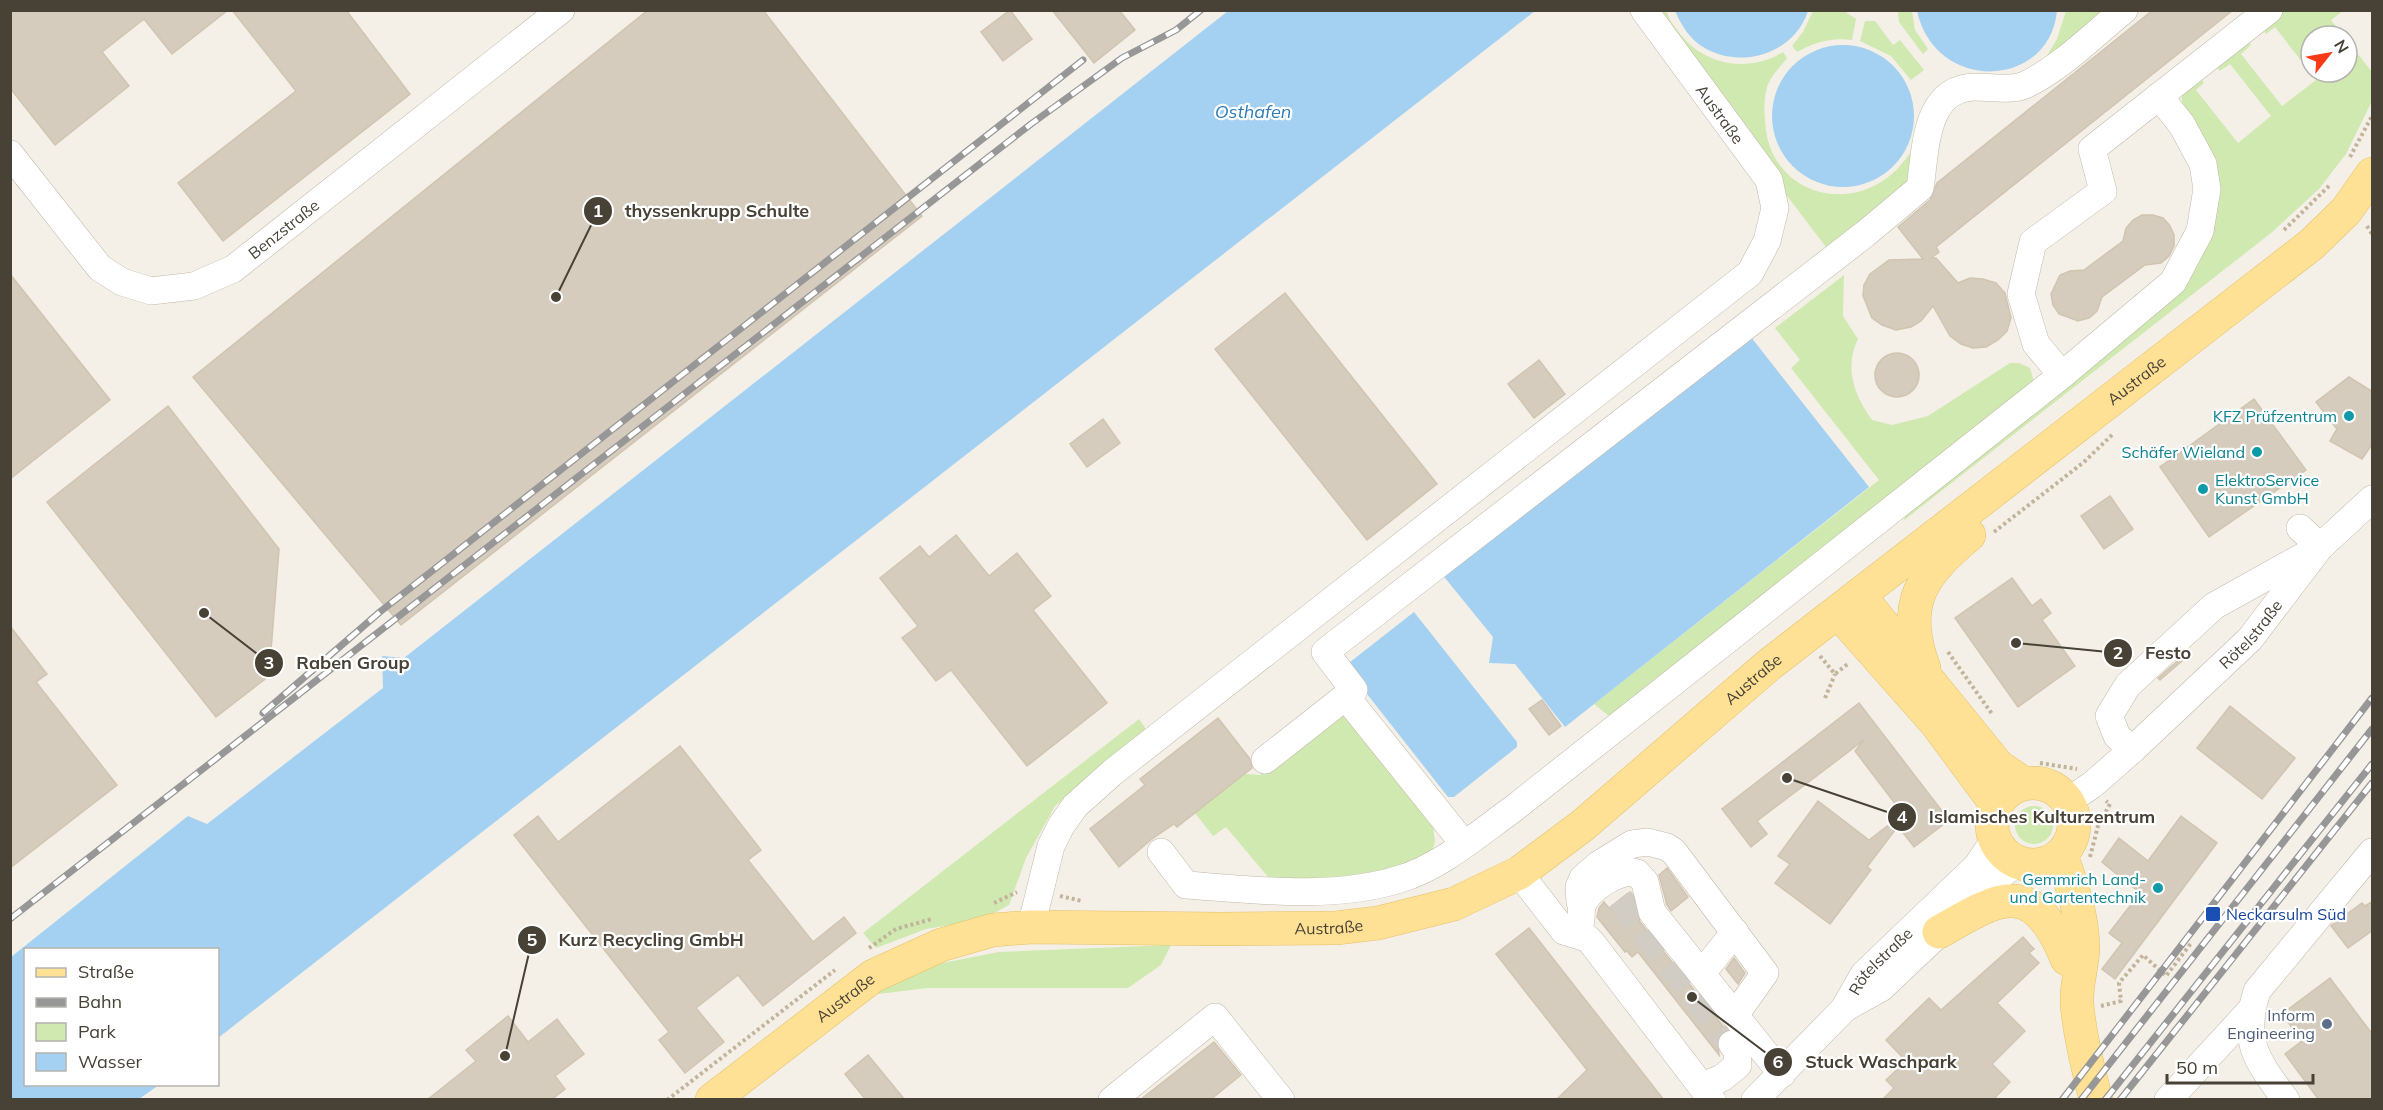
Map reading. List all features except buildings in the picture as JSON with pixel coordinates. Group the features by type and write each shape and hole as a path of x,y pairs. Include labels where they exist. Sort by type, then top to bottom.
{"main road":[{"name":"Austraße","path":"712,1100 873,976 941,945 993,930 1031,927 1336,928 1415,915 1454,904 1519,873 1582,826 1770,664 2312,244 2346,211 2373,174"},
{"path":"1928,678 1920,658 1913,625 1917,596 1938,562 1987,521 1999,487"},
{"path":"1848,603 1928,678 1998,766 2023,783"},
{"path":"1848,603 1996,804"},
{"path":"2037,861 2073,835 2073,812 2061,793 2043,783 2023,783 2012,788 1996,804 1991,822 2000,849 2037,861 2059,907 2072,970 2085,1058 2096,1100"},
{"path":"1939,932 1986,905 2001,900 2016,900 2038,912 2051,926 2072,970"}],"street":[{"name":"Benzstraße","path":"10,154 100,268 122,282 151,291 194,286 233,269 561,10"},
{"name":"Austraße","path":"1031,927 1051,846 1075,806 1113,772 1750,273 1767,241 1776,208 1769,180 1644,10"},
{"path":"1265,760 1354,690 1325,652 1865,234 1920,188 1929,127 1944,98 1960,88 2022,86 2044,74 2124,10"},
{"path":"2062,375 2036,345 2021,294 2033,242 2103,191 2092,149 2269,10"},
{"path":"1161,852 1186,885 1262,891 1346,890 1402,879 1464,844 1513,809 2062,375 2173,282 2200,231 2207,189 2203,164 2182,125 2159,96"},
{"path":"2132,750 2117,736 2109,716 2128,686 2214,606 2320,547 2373,499"},
{"path":"2300,528 2320,547"},
{"name":"Rötelstraße","path":"2068,801 2092,785 2132,750 2250,639 2320,547"},
{"path":"1346,697 1464,844"},
{"name":"Rötelstraße","path":"1755,1100 1844,1009 1864,974 1977,866 1995,839"},
{"path":"1564,931 1579,926 1582,919 1579,887 1589,871 1632,844 1648,842 1674,852 1765,973 1718,994"},
{"path":"2286,1100 2259,1064 2250,1039 2250,1011 2257,992 2373,852"},
{"name":"Rötelstraße","path":"1844,1009 1881,988 1995,880 2037,861"},
{"path":"1581,908 1591,894 1617,889 1627,872 1641,876 1645,882 1653,912 1782,1074"},
{"path":"1519,873 1564,931 1587,938 1595,946 1708,1093 1738,1065 1737,1052 1732,1044"},
{"path":"1718,994 1745,946"},
{"path":"2168,1100 2250,1011"},
{"path":"1113,1100 1215,1017 1267,1094"}],"path":[{"path":"2359,233 2373,220"},
{"path":"2366,226 2373,234"},
{"path":"1990,535 2084,462 2116,430"},
{"path":"1825,698 1835,674"},
{"path":"2096,1007 2121,1001 2119,983 2143,955 2166,976 2192,942"}],"green space":[{"path":"1655,11 1667,11 1668,17 1688,43 1713,58 1741,64 1755,63 1783,52 1787,58 1768,84 1765,120 1770,147 1783,169 1801,184 1822,192 1845,194 1869,188 1891,175 1909,154 1917,159 1903,193 1829,251 1775,180"},
{"path":"1813,11 1844,11 1856,19 1852,40 1823,41 1797,52 1792,46 1803,32"},
{"path":"1898,11 1912,11 1915,30 1928,49 1923,54 1899,22"},
{"path":"2066,11 2105,11 2046,57 2057,39"},
{"path":"2281,11 2343,11 2331,20 2334,24 2299,24 2299,58 2275,27 2266,34 2261,26"},
{"path":"1865,21 1875,21 1893,45 1900,40 1924,70 1911,80 1891,56 1860,41"},
{"path":"2245,38 2251,45 2241,54 2282,106 2311,84 2359,84 2359,55 2372,72 2372,101 2346,154 2319,189 2271,233 1903,521 1914,500 2088,364 2210,222 2182,105 2182,89 2199,76 2204,83 2196,90 2238,143 2271,116 2230,64 2220,71 2214,64"},
{"path":"1844,275 1843,316 1858,339 1852,360 1853,381 1860,401 1872,420 1892,425 1928,416 2010,363 2019,363 2030,368 2034,382 1614,720 1594,704 1879,480 1791,368 1800,360 1775,328"},
{"path":"1344,706 1433,825 1435,842 1430,856 1399,871 1273,883 1226,827 1213,836 1195,813 1245,774 1260,775"},
{"path":"1139,719 1148,732 1055,806 1026,858 1009,905 981,920 926,929 876,948 863,933"},
{"path":"2034,806 2048,811 2053,825 2048,839 2034,844 2020,839 2015,825 2020,811"},
{"path":"1171,945 1161,965 1128,988 928,988 870,995 937,964 999,952"}],"water":[{"path":"1917,10 2057,11 2049,37 2034,56 2014,67 1991,71 1967,68 1945,57 1928,38"},
{"name":"Osthafen","path":"1228,11 1535,11 219,1037 219,948 24,948 24,1086 158,1086 139,1099 11,1099 11,957 188,816 207,824 383,688 382,656 404,658"},
{"path":"1675,11 1808,11 1800,27 1776,49 1744,58 1711,51 1696,42 1689,35"},
{"path":"1843,45 1870,51 1893,66 1908,89 1914,116 1908,143 1893,166 1870,181 1843,187 1816,181 1793,166 1778,143 1772,116 1778,89 1793,66 1816,51"},
{"path":"1747,332 1869,487 1565,727 1515,664 1489,663 1493,637 1441,573"},
{"path":"1414,612 1517,742 1517,747 1454,797 1448,797 1345,666"}],"tunnel":[{"path":"1620,899 1732,1044"}],"railway":[{"path":"10,919 1031,124 1122,58 1176,30 1201,10"},
{"path":"263,713 381,611 1083,60"},
{"path":"2062,1100 2372,698"},
{"path":"2081,1100 2372,729"},
{"path":"2105,1100 2372,764"},
{"path":"2120,1100 2372,783"}],"place":[{"name":"thyssenkrupp Schulte","path":"556,297"},
{"name":"KFZ Prüfzentrum","path":"2349,416"},
{"name":"Schäfer Wieland","path":"2257,452"},
{"name":"ElektroService Kunst GmbH","path":"2203,489"},
{"name":"Raben Group","path":"204,613"},
{"name":"Festo","path":"2016,643"},
{"name":"Islamisches Kulturzentrum","path":"1787,778"},
{"name":"Gemmrich Land- und Gartentechnik","path":"2158,888"},
{"name":"Neckarsulm Süd","path":"2213,914"},
{"name":"Stuck Waschpark","path":"1692,997"},
{"name":"Inform Engineering","path":"2327,1024"},
{"name":"Kurz Recycling GmbH","path":"505,1056"}]}
